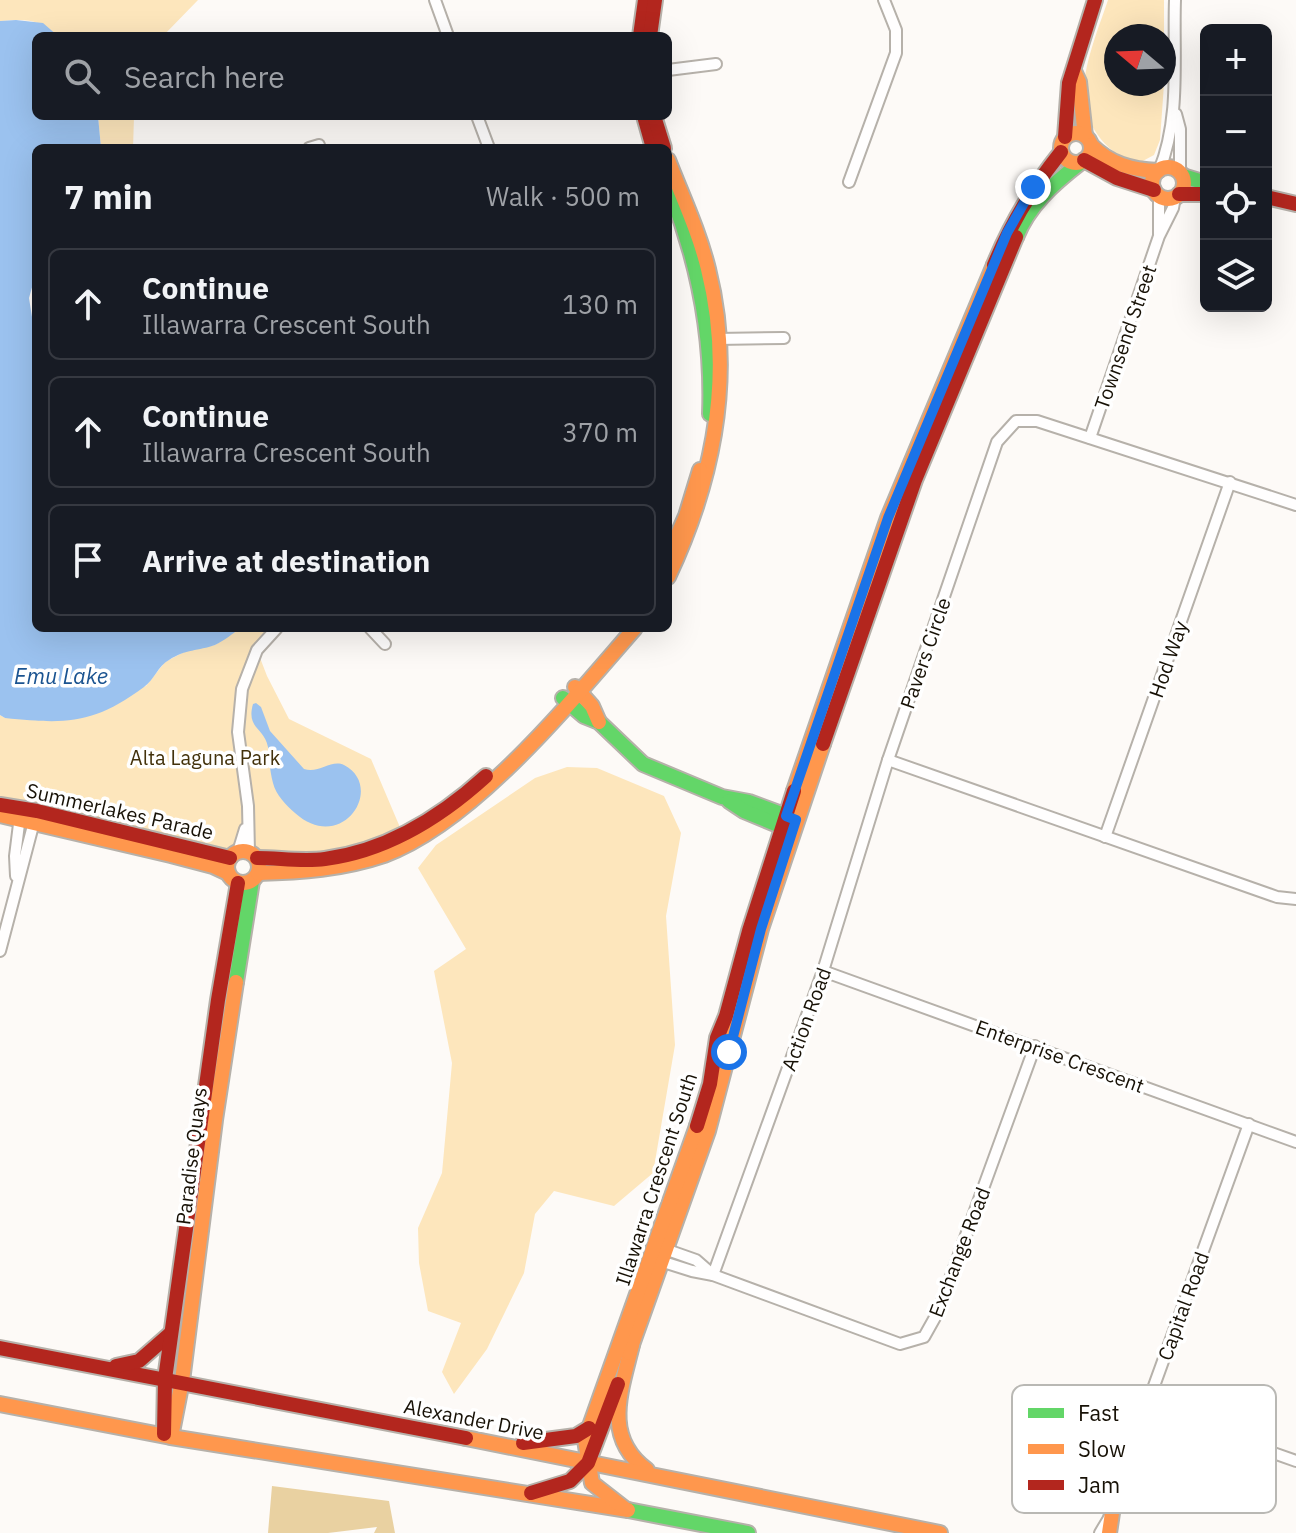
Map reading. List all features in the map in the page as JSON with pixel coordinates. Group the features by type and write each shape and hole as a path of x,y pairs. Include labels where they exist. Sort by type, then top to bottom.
{"street":[{"path":"435,0 447,32"},
{"path":"641,32 645,0"},
{"path":"651,32 655,0"},
{"path":"849,182 896,53 896,30 884,0"},
{"path":"1095,0 1067,95 1063,145 1066,160 1082,162 1155,191 1165,198 1200,194"},
{"path":"1155,191 1153,180 1168,149 1174,108 1175,0"},
{"path":"672,70 716,64"},
{"path":"1074,71 1079,82 1090,154 1082,162"},
{"path":"1174,108 1180,129 1184,186 1177,196"},
{"path":"478,120 488,144"},
{"path":"645,120 652,144"},
{"path":"655,120 663,144"},
{"path":"1063,145 1077,132 1106,159 1124,167 1138,171 1159,171 1167,167 1200,181"},
{"name":"Illawarra Crescent South","path":"789,823 888,518 1007,233 1033,187 1063,145"},
{"name":"Illawarra Crescent South","path":"588,1463 632,1345 660,1254 710,1084 717,1038 749,931 915,480 1016,235 1038,199 1082,162"},
{"path":"672,171 708,269 721,394 708,478 692,528 672,569"},
{"name":"Townsend Street","path":"1155,191 1159,198 1159,236"},
{"name":"Townsend Street","path":"1090,438 1159,236 1177,196"},
{"path":"672,197 689,240 716,339 706,444 689,506 672,546"},
{"path":"1272,198 1296,204"},
{"path":"716,339 784,338"},
{"name":"Pavers Circle","path":"888,760 997,442 1016,421 1037,421 1296,505"},
{"name":"Hod Way","path":"1105,837 1230,482"},
{"name":"Paradise Quays","path":"167,1435 182,1381 215,1120 234,1002 248,820 238,732 242,689 257,650 273,632"},
{"path":"374,632 385,644"},
{"name":"Summerlakes Parade","path":"576,688 619,632"},
{"name":"Summerlakes Parade","path":"0,805 28,815 244,866 324,859 373,847 435,816 478,784 631,632"},
{"path":"576,688 592,706 599,722"},
{"path":"565,700 583,715 599,722 643,764 722,797 749,802 789,823"},
{"path":"888,760 1277,897 1296,899"},
{"name":"Action Road","path":"713,1275 823,971 888,760"},
{"name":"Summerlakes Parade","path":"0,815 28,815"},
{"path":"0,951 8,928 28,815"},
{"name":"Paradise Quays","path":"167,1435 165,1379 171,1333 218,1000 244,866"},
{"name":"Enterprise Crescent","path":"823,971 1296,1142"},
{"path":"218,1000 234,1002"},
{"name":"Exchange Road","path":"660,1254 696,1260 713,1275 900,1344 924,1337 938,1312 1035,1046"},
{"name":"Capital Road","path":"1154,1385 1249,1124"},
{"name":"Illawarra Crescent South","path":"588,1463 585,1440 589,1428 660,1254"},
{"path":"107,1368 139,1361 171,1333"},
{"path":"632,1345 618,1415 618,1437 632,1461 659,1476"},
{"name":"Alexander Drive","path":"0,1348 852,1512 940,1533"},
{"path":"0,1404 748,1533"},
{"path":"493,1444 536,1443 576,1436 589,1428"},
{"path":"1276,1454 1296,1461"},
{"path":"527,1494 570,1481 588,1463 595,1487 626,1510"},
{"path":"1109,1533 1112,1513"},
{"name":"Capital Road","path":"1100,1533 1112,1513"}],"green space":[{"path":"0,0 198,0 167,32 52,32 31,21 0,21"},
{"path":"1108,0 1164,0 1164,24 1104,24 1104,96 1163,96 1160,140 1154,155 1139,163 1109,148 1089,119 1084,85"},
{"path":"98,120 134,120 133,144 101,144"},
{"name":"Alta Laguna Park","path":"235,632 273,632 257,650 289,719 371,759 402,832 339,853 300,859 251,851 234,854 0,806 0,715 5,718 146,686 165,662 188,650 215,645"},
{"path":"567,767 597,768 664,796 681,833 666,916 675,1045 653,1173 614,1206 554,1191 535,1214 524,1273 487,1349 454,1394 442,1372 461,1323 428,1311 419,1263 418,1228 442,1173 452,1063 434,971 466,949 418,868 436,845 535,778"}],"shaded area":[{"path":"272,1486 389,1501 395,1533 374,1533 377,1527 328,1533 268,1533"}],"water":[{"name":"Emu Lake","path":"0,21 43,23 53,32 32,32 32,120 98,120 101,144 32,144 32,287 29,298 32,317 32,632 235,632 215,645 175,656 144,687 109,709 62,721 5,718 0,715"},
{"path":"253,704 261,707 270,731 304,769 315,770 339,764 356,775 361,788 359,801 353,813 342,822 328,826 312,824 295,813 279,796 272,779 266,740 252,718"}],"traffic: fast":[{"path":"1016,237 1021,225 1043,196 1080,163"},
{"path":"1183,176 1200,181"},
{"path":"672,196 702,301 709,357 710,414"},
{"path":"563,698 584,716 599,722 643,764 722,797 749,802 792,818"},
{"path":"729,801 744,811 790,830"},
{"path":"236,982 252,881"},
{"path":"628,1510 748,1533"}],"traffic: slow":[{"path":"1074,71 1079,82 1085,136"},
{"path":"1076,133 1087,137 1091,148 1087,159 1076,163 1065,159 1061,148 1065,137 1076,133"},
{"path":"1091,145 1122,165 1158,171"},
{"path":"1168,167 1179,172 1184,183 1179,194 1168,199 1157,194 1152,183 1157,172 1168,167"},
{"path":"672,170 708,269 720,348 719,388 708,465 672,568"},
{"path":"794,791 888,518 994,265"},
{"path":"672,548 686,516 700,470"},
{"path":"258,873 306,871 353,864 384,855 418,839 452,816 520,756 632,632"},
{"path":"575,687 592,706 599,722"},
{"path":"629,1353 708,1131 761,929 823,744"},
{"path":"0,815 171,855 228,873"},
{"path":"243,851 255,855 259,867 255,879 243,883 231,879 227,867 231,855 243,851"},
{"path":"171,1437 182,1381 236,982"},
{"path":"624,1508 592,1483 585,1440 697,1126"},
{"path":"632,1345 618,1412 624,1443 647,1470"},
{"path":"0,1404 171,1437 628,1510"},
{"path":"466,1438 940,1533"},
{"path":"1109,1533 1112,1513"}],"traffic: jam":[{"path":"641,32 645,0"},
{"path":"651,32 655,0"},
{"path":"1065,137 1069,83 1095,0"},
{"path":"645,120 652,144"},
{"path":"655,120 663,144"},
{"path":"994,265 1023,206 1061,152"},
{"path":"1084,160 1117,178 1154,190"},
{"path":"1179,194 1200,194"},
{"path":"1272,198 1296,204"},
{"path":"823,744 915,480 1016,237"},
{"path":"257,858 316,860 370,848 412,830 486,776"},
{"path":"697,1126 710,1084 717,1038 794,791"},
{"path":"0,805 37,811 230,858"},
{"path":"164,1434 165,1379 218,1000 238,883"},
{"path":"116,1366 139,1361 171,1333"},
{"path":"0,1348 466,1438"},
{"path":"531,1493 570,1481 588,1463 618,1384"},
{"path":"523,1443 576,1436 589,1428"}],"route":[{"path":"729,1052 761,929 796,820 786,816 888,518 1007,233 1033,187"}]}
